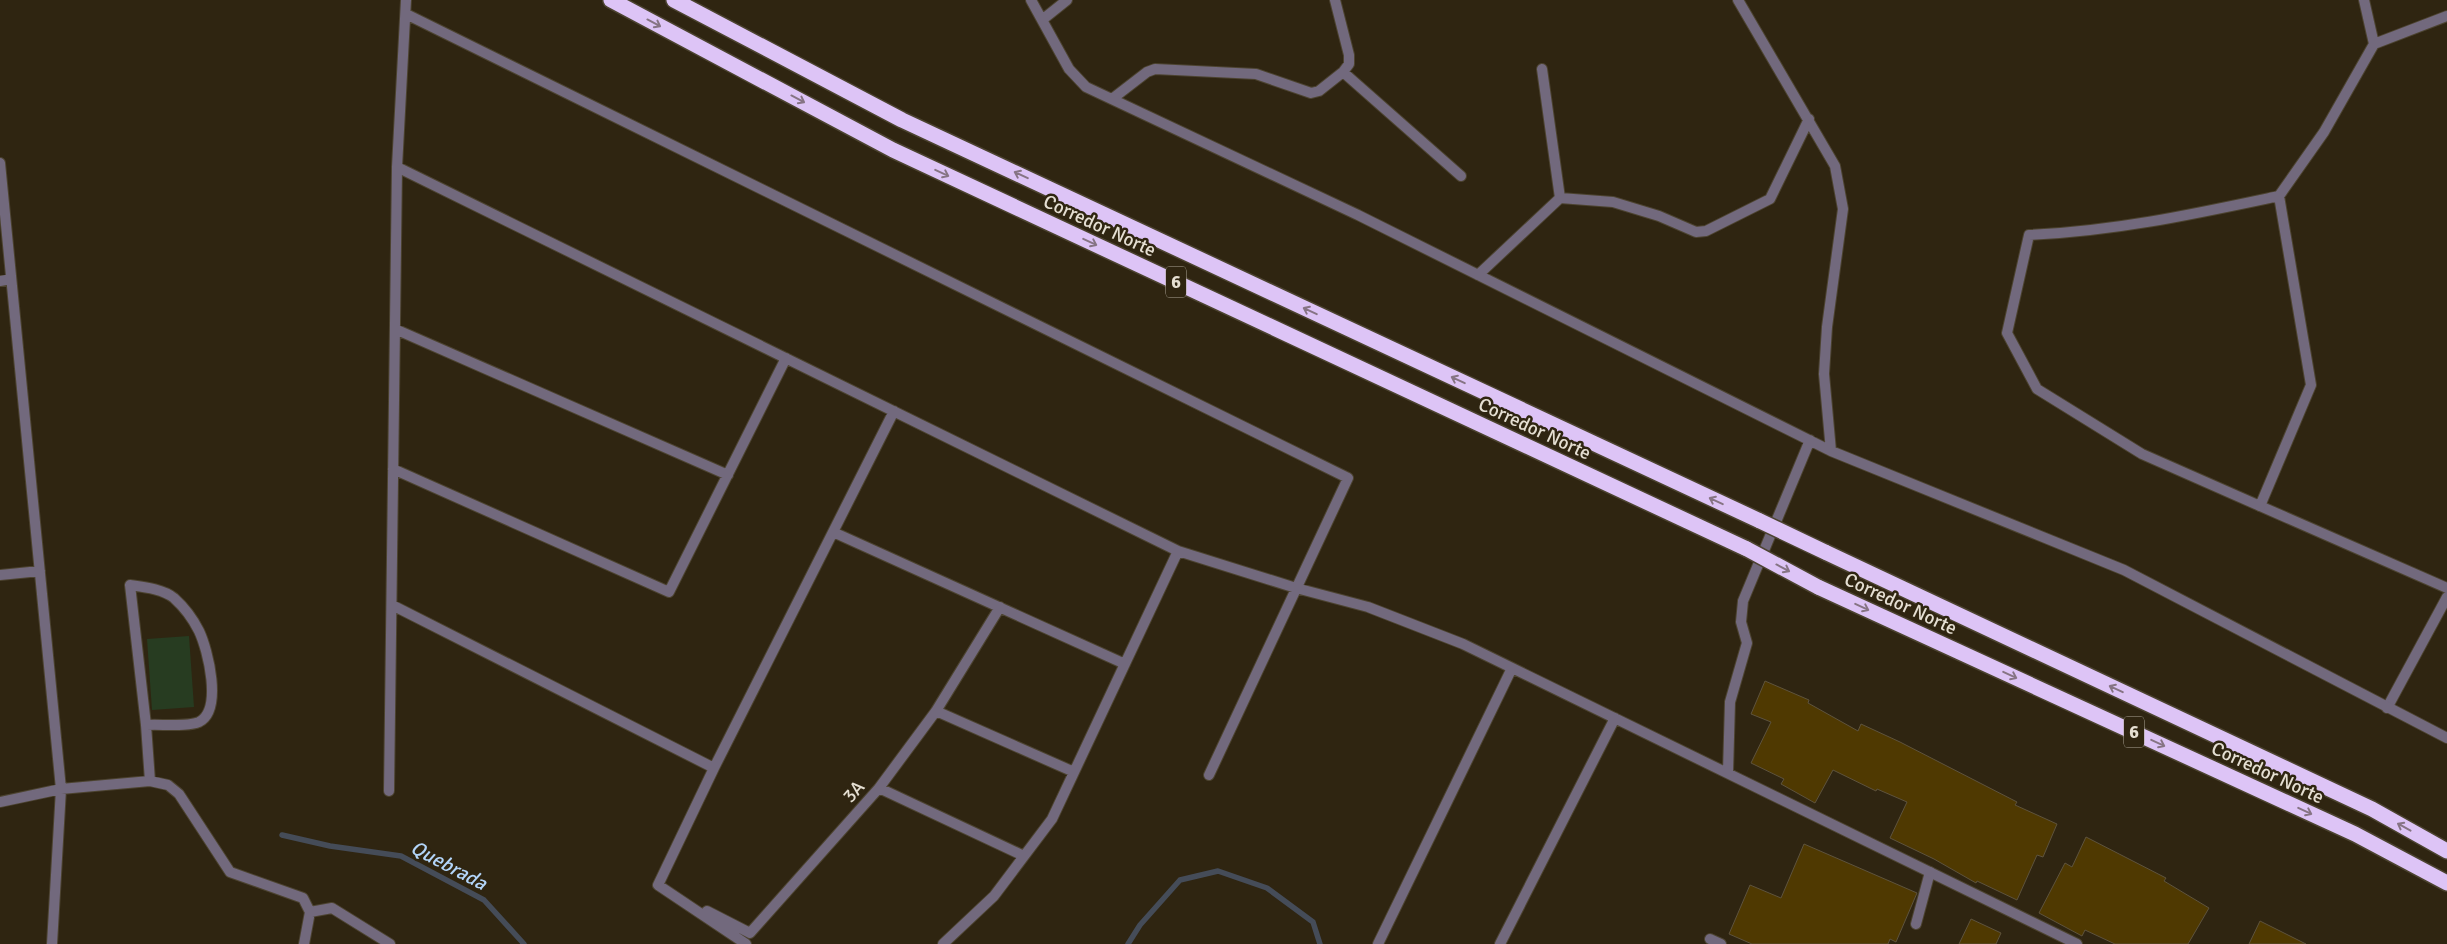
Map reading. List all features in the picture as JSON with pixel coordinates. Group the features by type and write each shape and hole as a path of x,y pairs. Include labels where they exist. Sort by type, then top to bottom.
{"highway":[{"name":"Corredor Norte","path":"611,0 893,150 1748,549 1818,587 2355,834 2447,883"},
{"name":"Corredor Norte","path":"674,0 902,120 1760,521 2372,810 2447,851"}],"street":[{"path":"390,791 398,166 406,0"},
{"path":"1031,0 1069,70 1086,87 1358,215 1831,451 2124,570 2447,738"},
{"path":"1042,20 1068,0"},
{"path":"1112,100 1147,72 1156,69 1256,74 1311,93 1319,91 1343,72 1349,64 1349,55 1335,0"},
{"path":"1738,0 1835,166 1843,209 1827,327 1824,374 1831,451"},
{"path":"2364,0 2374,44"},
{"path":"406,14 1348,478 1209,775"},
{"path":"2447,16 2374,44 2324,132 2279,196 2154,223 2072,233 2029,234 2007,333 2037,389 2142,454 2447,588"},
{"path":"1542,69 1560,198"},
{"path":"1343,72 1461,176"},
{"path":"1478,275 1560,198 1613,202 1659,216 1696,232 1706,231 1770,199 1809,119"},
{"path":"0,163 61,789 52,944"},
{"path":"398,166 1178,551 1296,588 1368,607 1463,644 2077,944"},
{"path":"2260,506 2311,385 2279,196"},
{"path":"0,280 11,280"},
{"path":"395,329 728,474"},
{"path":"394,469 669,592 786,358"},
{"path":"746,944 658,885 714,768 894,411"},
{"path":"1728,772 1730,702 1747,643 1741,622 1743,601 1810,440"},
{"path":"833,532 1125,664"},
{"path":"943,944 994,896 1052,819 1178,551"},
{"path":"0,575 40,570"},
{"path":"146,725 194,724 202,721 208,711 211,697 210,664 199,631 186,610 172,596 157,590 130,585 146,725 150,781"},
{"path":"2387,708 2447,597"},
{"path":"392,605 714,768"},
{"name":"3A","path":"694,909 707,910 750,933 879,788 936,711 1000,607"},
{"path":"1378,944 1512,668"},
{"path":"936,711 1074,772"},
{"path":"1500,944 1615,718"},
{"path":"0,802 61,789 150,781 168,785 179,794 230,872 303,898 310,912 304,944"},
{"path":"879,788 1024,856"},
{"path":"1916,924 1930,872"},
{"path":"310,912 332,908 390,944"},
{"path":"1710,939 1721,944"}],"green space":[{"path":"189,636 194,707 152,710 147,639"}],"building":[{"path":"1765,681 1809,700 1808,703 1858,731 1861,724 1900,742 2017,802 2015,805 2057,824 2043,857 2037,855 2017,900 1977,881 1976,883 1934,859 1890,838 1907,802 1877,789 1876,791 1833,770 1815,803 1781,784 1784,779 1751,763 1771,722 1751,714"},
{"path":"2086,837 2166,878 2164,881 2209,908 2188,944 2115,944 2085,930 2082,936 2039,913 2065,863 2072,867"},
{"path":"1804,844 1917,893 1896,942 1890,939 1888,944 1752,944 1729,934 1750,885 1781,898"},
{"path":"1971,919 2001,933 1996,944 1959,944"},
{"path":"2260,921 2306,944 2249,944"}],"waterway":[{"name":"Quebrada","path":"282,835 330,846 401,856 484,900 524,944"},
{"name":"Quebrada","path":"1128,944 1140,925 1180,880 1218,871 1267,888 1313,922 1320,944"}]}
